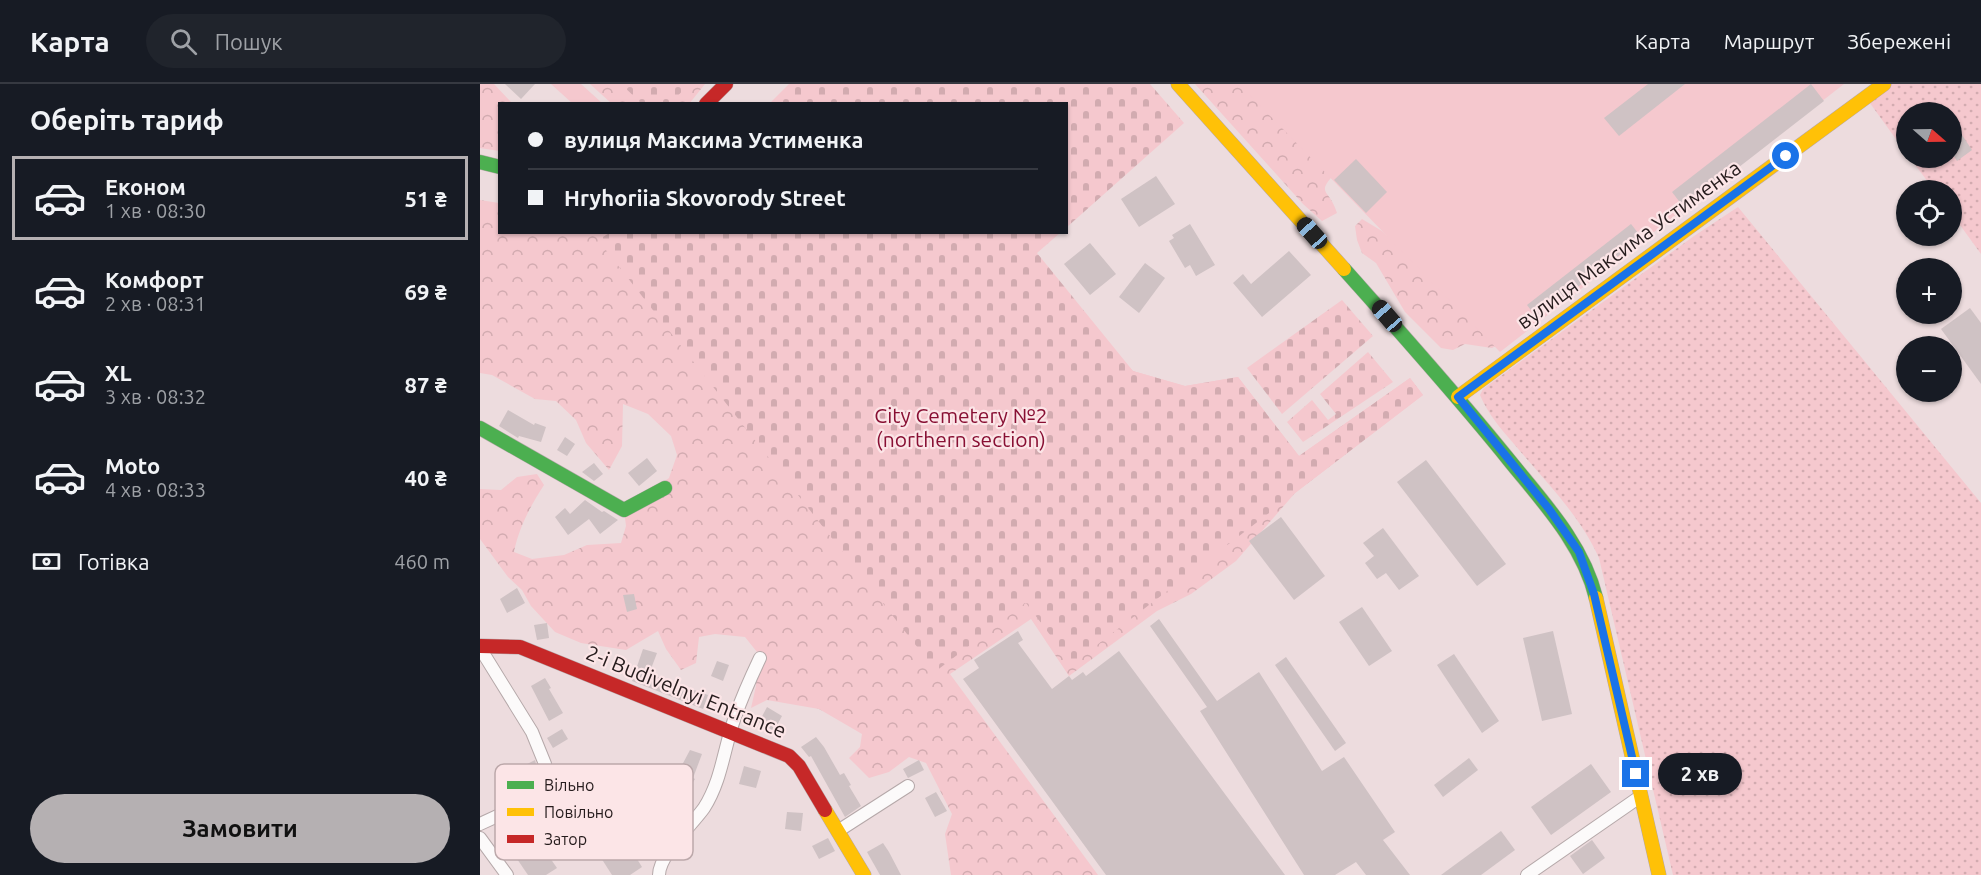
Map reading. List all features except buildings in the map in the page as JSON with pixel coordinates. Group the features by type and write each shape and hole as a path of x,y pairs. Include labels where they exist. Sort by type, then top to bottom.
{"street":[{"path":"708,102 726,84"},
{"path":"1178,84 1458,397 1549,509 1579,552 1594,594 1659,875"},
{"name":"вулиця Максима Устименка","path":"1458,397 1884,84"},
{"path":"480,162 498,166"},
{"path":"480,428 624,510 665,488"},
{"name":"2-i Budivelnyi Entrance","path":"480,647 520,648 789,756 799,766 864,875"},
{"name":"2-i Budivelnyi Entrance","path":"480,647 525,718 545,764"},
{"path":"693,821 705,806 718,780 734,718 760,658"},
{"path":"838,831 908,786"},
{"path":"1527,875 1641,796"},
{"name":"2-i Budivelnyi Entrance","path":"480,824 495,817"},
{"path":"480,838 495,859"},
{"path":"496,860 507,875"},
{"path":"659,875 659,868 663,860"}],"green space":[{"path":"480,84 494,84 511,102 498,102 498,151 480,148"},
{"path":"551,84 581,84 601,102 571,102"},
{"path":"590,84 705,84 691,102 610,102"},
{"path":"621,84 689,84 672,102 640,102"},
{"path":"789,84 1150,84 1184,123 1068,226 1068,102 771,102"},
{"path":"1195,84 1243,84 1340,168 1325,187 1337,213 1322,221 1303,204"},
{"path":"1239,84 1844,84 1500,352"},
{"path":"1888,84 1981,84 1981,254 1962,228 1962,180 1926,180 1918,168 1962,168 1962,102 1896,102 1896,139 1867,99"},
{"path":"480,200 498,203 498,234 1026,234 1024,250 1133,371 1185,386 1238,377 1299,456 1410,378 1423,395 1295,493 1236,561 1191,594 1157,611 1069,676 1031,619 950,674 1098,875 951,875 945,834 952,814 926,763 909,757 889,772 869,778 849,758 860,747 862,734 819,709 767,700 751,708 756,686 757,652 745,637 715,634 699,637 696,663 681,670 666,649 658,631 626,650 581,643 555,632 531,606 522,590 508,577 480,539 480,489 501,490 517,477 537,474 544,485 526,517 514,552 532,559 564,555 587,545 621,543 626,526 624,510 669,478 677,455 671,436 648,414 623,404 622,446 609,470 586,443 576,420 556,401 535,399 492,375 480,373"},
{"path":"1738,207 1981,503 1981,875 1673,875 1599,558 1572,513 1500,427 1480,395 1483,389 1694,236"},
{"path":"1362,219 1382,231 1505,341 1492,348 1465,344 1453,350 1441,348 1405,312 1376,263 1362,253 1355,226"},
{"name":"City Cemetery №2 (northern section)","path":"608,234 1059,234 1037,253 1133,371 1185,386 1238,377 1299,456 1410,378 1423,395 1072,664 1026,603 936,671 598,240"},
{"path":"1342,300 1373,336 1282,414 1247,368"},
{"path":"1368,352 1393,382 1303,442 1287,422 1312,400 1328,420 1336,414 1320,394"}],"traffic: fast":[{"path":"480,162 498,166"},
{"path":"1344,269 1489,435 1548,508 1582,560 1596,598"},
{"path":"480,428 624,510 665,488"}],"traffic: slow":[{"path":"1178,84 1344,269"},
{"path":"1458,397 1884,84"},
{"path":"1596,598 1659,875"},
{"path":"825,810 864,875"}],"traffic: jam":[{"path":"708,102 726,84"},
{"path":"480,646 520,647 789,756 799,766 825,810"}],"route":[{"path":"1636,774 1594,594 1579,552 1549,509 1458,397 1786,156"}]}
